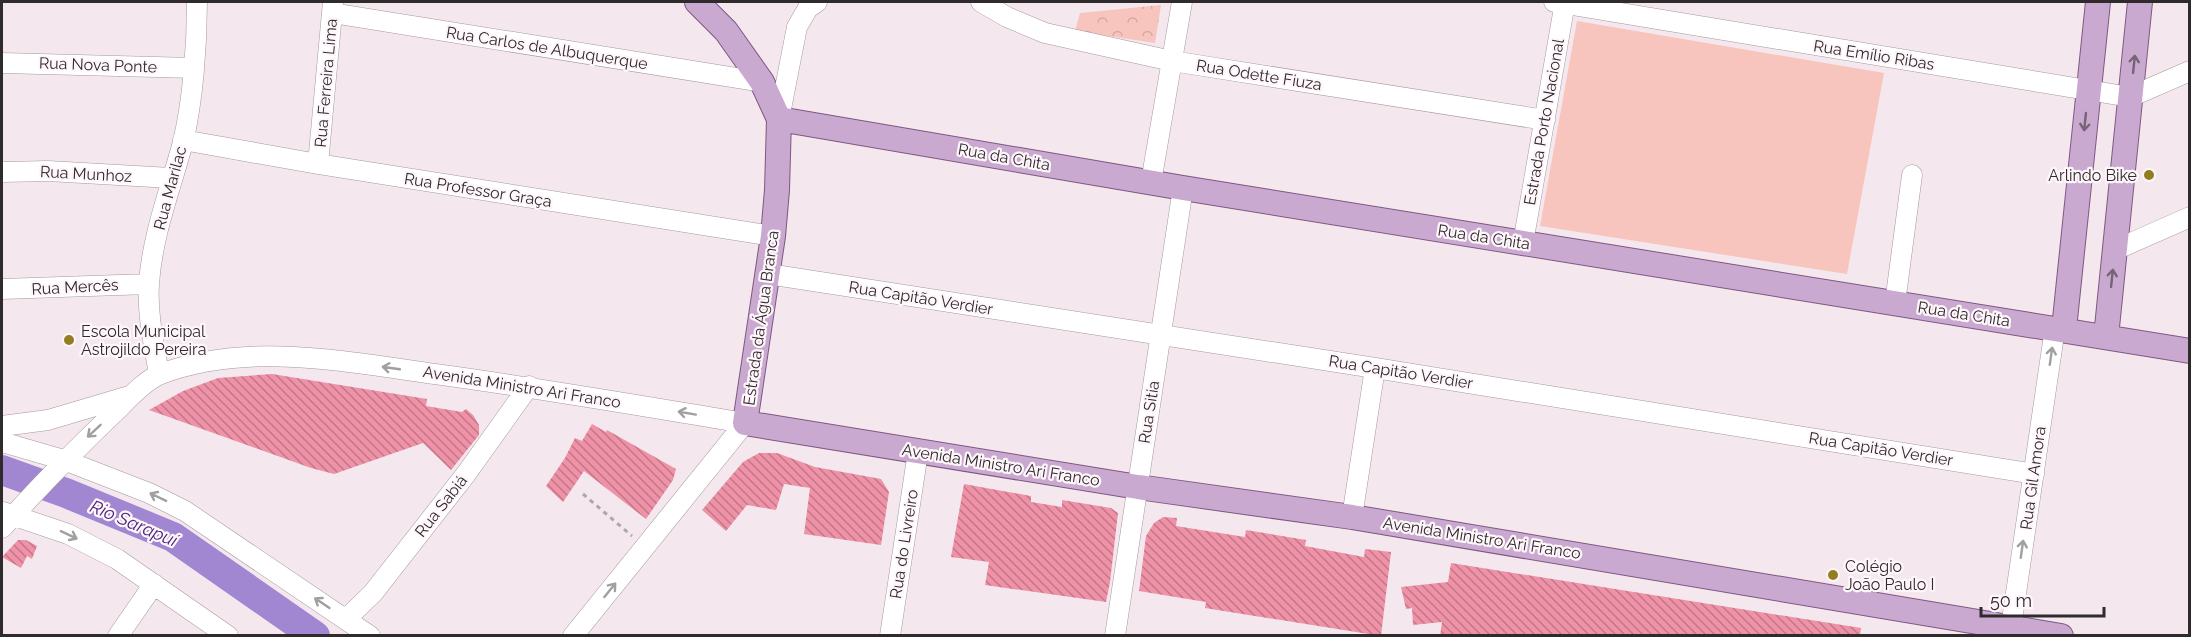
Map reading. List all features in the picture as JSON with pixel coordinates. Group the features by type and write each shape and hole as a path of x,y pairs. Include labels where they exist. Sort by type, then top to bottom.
{"main road":[{"name":"Estrada da Água Branca","path":"697,2 726,31 762,82 779,119 779,157 773,236 745,423"},
{"path":"2059,329 2097,2"},
{"path":"2106,337 2140,2"},
{"name":"Rua da Chita","path":"779,119 1183,188 2190,351"},
{"name":"Avenida Ministro Ari Franco","path":"745,423 918,453 1352,517 2056,635"}],"street":[{"name":"Rua Marilac","path":"159,374 151,329 149,284 171,178 183,140 194,68 197,2"},
{"path":"779,119 797,27 808,8 817,2"},
{"name":"Rua Odette Fiuza","path":"981,2 1006,17 1045,33 1172,61 1545,120"},
{"path":"1151,182 1182,2"},
{"name":"Rua Emílio Ribas","path":"1561,2 2130,97"},
{"name":"Estrada Porto Nacional","path":"1523,243 1545,120 1561,2"},
{"name":"Rua Carlos de Albuquerque","path":"332,7 762,82"},
{"name":"Rua Ferreira Lima","path":"318,164 332,7"},
{"name":"Rua Nova Ponte","path":"2,63 194,68"},
{"path":"2130,97 2190,71"},
{"name":"Rua Professor Graça","path":"183,140 318,164 773,236"},
{"name":"Rua Munhoz","path":"2,172 48,171 171,178"},
{"path":"1895,303 1912,175"},
{"name":"Rua Sitia","path":"1115,636 1183,188"},
{"path":"2115,250 2190,217"},
{"name":"Rua Capitão Verdier","path":"768,274 1375,368 2034,474"},
{"name":"Rua Mercês","path":"3,293 149,284"},
{"name":"Rua Gil Amora","path":"2011,627 2059,329"},
{"name":"Avenida Ministro Ari Franco","path":"10,515 134,394 159,374 219,359 277,357 332,360 529,386 745,423"},
{"path":"1352,517 1375,368"},
{"name":"Rua Sabiá","path":"346,619 373,593 466,474 529,386"},
{"path":"2,426 48,420 134,394"},
{"name":"Estrada da Água Branca","path":"573,636 745,423"},
{"path":"2,442 59,466 149,493 185,511 370,636"},
{"name":"Rua do Livreiro","path":"890,636 918,453"},
{"path":"10,515 68,534 117,560 228,636"},
{"path":"118,636 154,584"}],"path":[{"path":"583,494 645,547"}],"green space":[{"path":"1161,5 1155,43 1075,31 1080,13"},
{"path":"1577,21 1884,73 1847,274 1540,226"}],"building":[{"path":"272,374 427,399 426,406 462,412 466,409 479,425 479,435 451,470 423,443 334,474 311,468 149,410 183,391 218,378"},
{"path":"592,424 676,469 673,480 646,519 584,471 563,502 546,486 575,438 582,441"},
{"path":"759,453 777,453 815,467 881,479 889,492 881,545 804,534 810,488 784,484 776,510 747,505 726,531 702,510 743,462"},
{"path":"964,484 1031,496 1031,502 1062,507 1062,500 1111,508 1118,513 1106,602 985,585 989,562 951,557"},
{"path":"1163,517 1177,518 1176,526 1245,537 1246,530 1306,540 1305,546 1364,557 1365,549 1391,552 1381,636 1205,608 1206,602 1139,591 1146,536 1154,523"},
{"path":"18,540 26,540 37,546 32,559 27,556 21,568 2,557"},
{"path":"1451,563 1861,628 1860,636 1440,636 1442,622 1413,625 1412,608 1406,609 1401,587 1448,582"}],"waterway":[{"name":"Rio Sarapuí","path":"2,470 66,493 173,537 315,636"}],"place":[{"name":"Arlindo Bike","path":"2149,175"},
{"name":"Escola Municipal Astrojildo Pereira","path":"69,340"},
{"name":"Colégio João Paulo I","path":"1833,575"}]}
